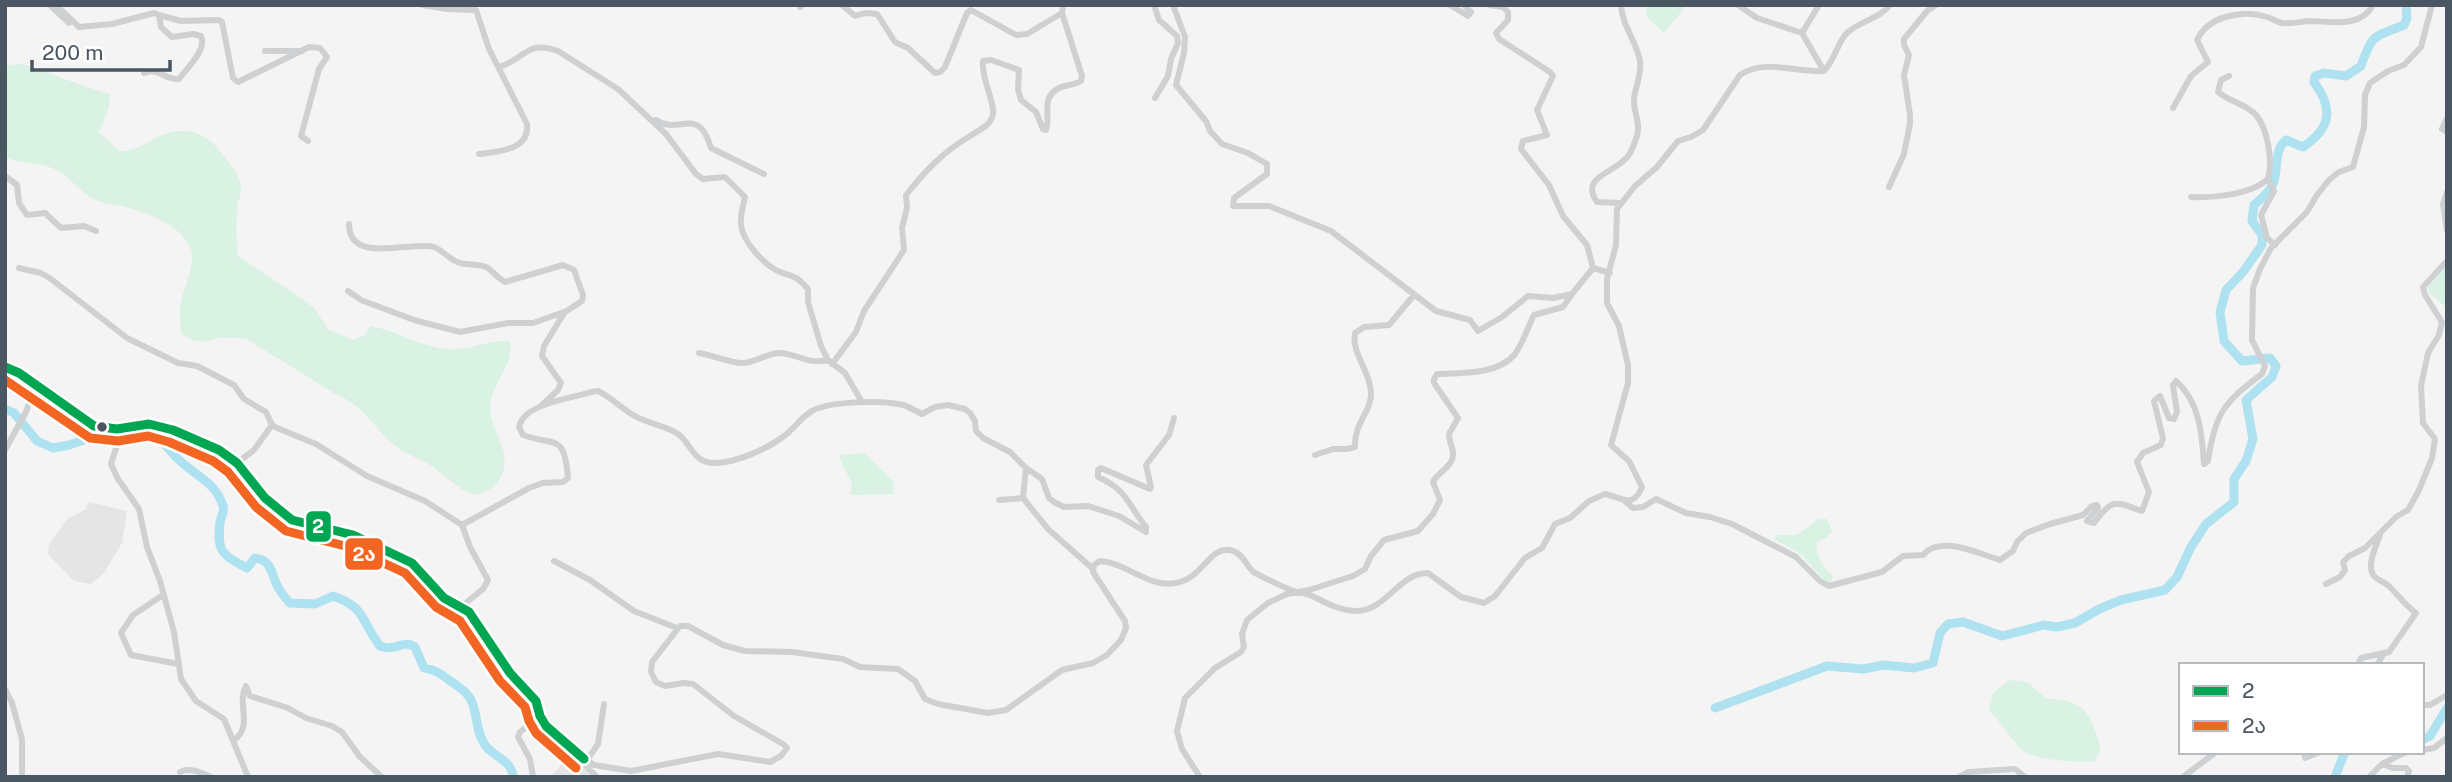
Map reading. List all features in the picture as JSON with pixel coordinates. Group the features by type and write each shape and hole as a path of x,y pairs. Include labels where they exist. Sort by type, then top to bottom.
{"street":[{"path":"50,5 60,17 79,27 112,24 153,13 181,21 219,20 222,22 233,78 238,82 309,47 320,48 327,57 319,69 301,136 308,141"},
{"path":"57,5 79,27"},
{"path":"422,5 476,10 505,83 522,110 528,133 523,142 513,148 479,154"},
{"path":"699,353 741,363 753,362 775,353 816,363 830,362 856,332 864,311 904,250 902,228 907,208 906,195 928,167 943,154 989,124 993,112 983,77 983,61 991,60 1020,70 1018,89 1021,100 1035,112 1046,130 1046,104 1050,95 1060,87 1081,81 1082,76 1062,9 1027,34 1016,35 971,10 967,13 945,67 935,73 908,48 895,42 877,14 855,16 842,5"},
{"path":"1154,5 1159,20 1177,36 1178,43 1168,76 1155,98"},
{"path":"1173,5 1185,37 1177,85 1206,121 1210,131 1223,144 1248,153 1267,164 1267,174 1234,198 1233,206 1269,206 1331,231 1436,311 1470,320 1478,331 1502,317 1528,296 1553,298 1572,295"},
{"path":"1450,5 1468,16 1471,12 1464,5"},
{"path":"1200,777 1182,749 1177,731 1185,698 1215,668 1241,652 1244,647 1242,634 1247,620 1277,598 1293,591 1309,590 1353,576 1365,569 1371,556 1384,540 1418,531 1426,524 1440,500 1433,482 1437,473 1447,468 1452,461 1454,454 1449,434 1458,418 1434,383 1437,374 1473,373 1503,364 1515,354 1534,315 1563,307 1592,268 1587,245 1563,216 1549,185 1521,149 1523,141 1547,135 1537,110 1553,76 1499,39 1496,33 1510,16 1503,8 1489,5"},
{"path":"1620,203 1597,202 1591,193 1591,185 1628,156 1637,135 1639,121 1633,102 1641,69 1640,60 1622,16 1621,5"},
{"path":"1738,5 1757,18 1802,33 1824,71"},
{"path":"1802,33 1819,5"},
{"path":"1824,71 1832,62 1846,33 1884,14 1890,5"},
{"path":"1889,187 1904,154 1910,124 1904,75 1909,55 1904,39 1936,5"},
{"path":"2173,108 2191,76 2208,62 2197,40 2201,31 2211,22 2250,14 2279,22 2342,24 2364,16 2373,5"},
{"path":"1092,568 1100,561 1108,562 1141,577 1175,584 1195,575 1212,554 1224,549 1238,553 1247,567 1255,572 1293,591 1307,594 1337,608 1359,611 1374,607 1413,576 1428,573 1461,597 1484,603 1495,596 1525,558 1542,548 1555,524 1570,518 1589,501 1605,494 1625,501 1633,508 1643,507 1656,499 1686,513 1732,524 1797,557 1820,581 1829,586 1882,572 1903,556 1923,555 1928,548 1938,546 1970,550 2000,560 2013,551 2026,533 2083,515 2092,506 2097,505 2098,508 2087,521 2094,523 2104,510 2112,505 2122,503 2142,511 2149,492 2137,462 2143,453 2161,445 2163,438 2154,401 2160,396 2169,418 2174,419 2177,412 2173,385 2176,381 2183,387 2198,415 2204,464 2208,461 2218,419 2225,405 2242,387 2262,374 2265,366 2252,340 2253,288 2260,269 2275,245 2307,212 2316,194 2339,172 2353,167 2364,127 2365,95 2370,83 2388,71 2404,65 2421,47 2432,5"},
{"path":"144,74 155,71 174,80 179,79 204,44 198,34 172,37 161,27 159,15"},
{"path":"499,67 532,48 551,48 618,89 666,134 696,174 703,179 725,177 745,197 740,217 741,229 766,262 778,271 795,276 808,289 810,310 830,362 845,373 862,402"},
{"path":"265,51 304,51"},
{"path":"1625,501 1638,495 1642,487 1629,461 1611,445 1626,396 1628,365 1619,327 1607,303 1607,279 1616,245 1617,209 1678,141 1703,130 1740,75 1746,71 1776,67 1824,71"},
{"path":"2230,76 2221,80 2218,92 2255,115 2271,156 2268,179 2274,191 2261,215 2267,238 2275,245"},
{"path":"643,114 646,112 659,123 698,125 706,132 711,148 764,174"},
{"path":"2447,118 2442,129 2447,132"},
{"path":"5,176 17,185 19,204 27,215 45,213 61,228 84,226 96,230"},
{"path":"2191,197 2207,198 2259,187 2268,179"},
{"path":"2447,192 2443,204 2447,231"},
{"path":"348,291 361,300 414,320 460,332 508,323 533,323 578,305 583,295 575,270 563,265 505,282 489,269 456,261 436,247 416,245 377,250 363,245 351,234 349,224"},
{"path":"2326,584 2340,577 2345,570 2343,562 2347,557 2365,548 2396,517 2408,510 2419,490 2435,439 2423,423 2421,386 2428,353 2439,335 2442,321 2425,295 2423,287 2447,261"},
{"path":"19,268 41,273 51,279 127,338 178,363 197,366 234,384 244,399 266,412 272,425 285,433 316,444 368,476 425,501 462,525 470,547 488,580 483,589 461,607"},
{"path":"1592,268 1610,273"},
{"path":"1315,455 1333,449 1355,447 1356,428 1371,398 1370,381 1353,341 1355,333 1364,327 1389,325 1414,295"},
{"path":"541,406 558,390 561,383 542,356 544,346 565,312"},
{"path":"5,367 36,384 86,422 102,429 117,431 149,424 173,429 219,450 237,463 265,498 292,520 353,535 412,563 444,598 469,612 510,673 536,701 546,726 586,760 604,768 631,771 718,754 770,762 784,753 787,748 783,744 733,716 697,686 684,683 665,686 656,682 651,672 652,662 677,628"},
{"path":"5,450 26,412 36,384"},
{"path":"462,525 529,488 543,483 564,482 568,478 567,466 559,445 554,441 530,438 520,432 520,421 527,412 541,406 598,391 634,415 665,430 674,431 697,457 714,463 753,452 784,436 811,411 820,408 862,402 900,404 922,414 935,407 948,405 965,409 975,421 976,431 983,438 1010,452 1042,479 1049,498 1064,507 1088,506 1119,516 1146,532 1146,527 1129,500 1098,477 1098,470 1109,470 1150,489 1152,487 1146,466 1169,435 1174,418"},
{"path":"237,463 254,450 272,425"},
{"path":"117,431 111,464 139,509 147,547 176,640 181,679 196,701 224,719 248,777"},
{"path":"554,561 590,580 634,611 677,628 688,626 723,645 745,651 784,651 843,659 860,667 898,669 915,681 925,699 933,703 998,713 1062,670 1093,663 1107,655 1121,640 1126,628 1125,621 1092,568 1048,529 1023,498 1026,468"},
{"path":"999,500 1023,498"},
{"path":"2359,663 2361,658 2389,652 2416,614 2387,584 2371,572 2381,532"},
{"path":"163,595 133,615 121,634 131,655 178,664"},
{"path":"2378,663 2384,653"},
{"path":"234,740 245,729 243,692 246,686 250,696 288,708 342,732 360,757 382,777"},
{"path":"5,689 12,703 22,739 22,777"},
{"path":"2424,705 2430,705 2447,695"},
{"path":"597,777 587,767 586,760 598,744 604,705"},
{"path":"533,777 530,759 518,737 520,732 540,716"},
{"path":"2424,750 2434,748 2447,738"},
{"path":"2183,777 2213,754"},
{"path":"2369,777 2382,764 2402,754"},
{"path":"2382,764 2393,768 2406,768 2409,771 2407,777"},
{"path":"180,772 184,769 211,777"},
{"path":"1959,777 1968,772 2015,769 2025,777"}],"shaded area":[{"path":"89,502 127,511 122,543 104,573 91,584 74,581 48,554 49,545 67,519 85,510"},
{"path":"572,753 592,777 550,777"}],"green space":[{"path":"1645,5 1686,6 1664,33 1647,17"},
{"path":"22,64 110,94 109,107 99,132 119,151 139,147 161,135 178,131 194,132 208,139 231,166 240,183 236,220 238,256 314,308 329,330 353,340 365,335 371,326 445,349 510,341 509,359 490,402 491,418 505,461 503,473 496,484 481,494 465,491 430,465 389,441 362,411 346,399 245,338 219,338 206,342 192,340 181,334 180,307 192,256 181,234 173,227 144,213 94,199 52,168 5,157 5,66"},
{"path":"2447,266 2447,308 2428,292 2428,287"},
{"path":"864,453 893,481 894,494 850,495 852,484 838,455"},
{"path":"1819,519 1827,519 1832,531 1817,542 1816,547 1820,561 1833,577 1831,582 1826,582 1801,554 1774,539 1777,535 1797,535"},
{"path":"2010,680 2027,682 2047,699 2070,702 2085,711 2101,750 2094,762 2045,758 2026,753 2020,748 1989,711 1993,693"}],"waterway":[{"path":"1715,708 1827,666 1863,669 1884,665 1914,668 1933,663 1940,633 1948,624 1963,622 2002,636 2044,625 2057,627 2075,623 2121,600 2165,590 2177,577 2191,547 2206,524 2234,502 2234,479 2246,461 2253,439 2246,400 2272,377 2276,366 2270,358 2242,361 2224,341 2220,312 2226,290 2262,245 2262,235 2252,221 2254,205 2273,184 2282,144 2286,140 2303,147 2324,125 2327,109 2314,82 2315,76 2324,73 2346,76 2361,66 2368,47 2375,38 2404,25 2407,18 2406,5"},
{"path":"5,409 14,413 37,441 53,448 99,435 132,441 151,433 155,435 174,456 210,485 220,498 224,510 219,540 226,555 247,568 255,558 261,559 271,569 279,589 290,603 315,604 333,596 358,610 380,646 391,648 406,644 415,647 424,668 440,674 468,695 473,703 482,740 488,749 506,762 513,777"},
{"path":"2424,739 2430,736 2447,708"},
{"path":"2335,777 2344,754"}],"transit line":[{"name":"2","path":"5,367 19,373 94,426 117,429 149,424 173,430 219,450 237,463 265,498 292,520 353,535 412,563 444,598 469,612 510,673 536,701 546,726 584,759"},
{"name":"2ა","path":"5,380 90,438 118,441 148,436 213,461 228,472 256,507 286,531 349,547 405,573 436,607 460,621 500,681 525,707 536,733 576,768"}]}
